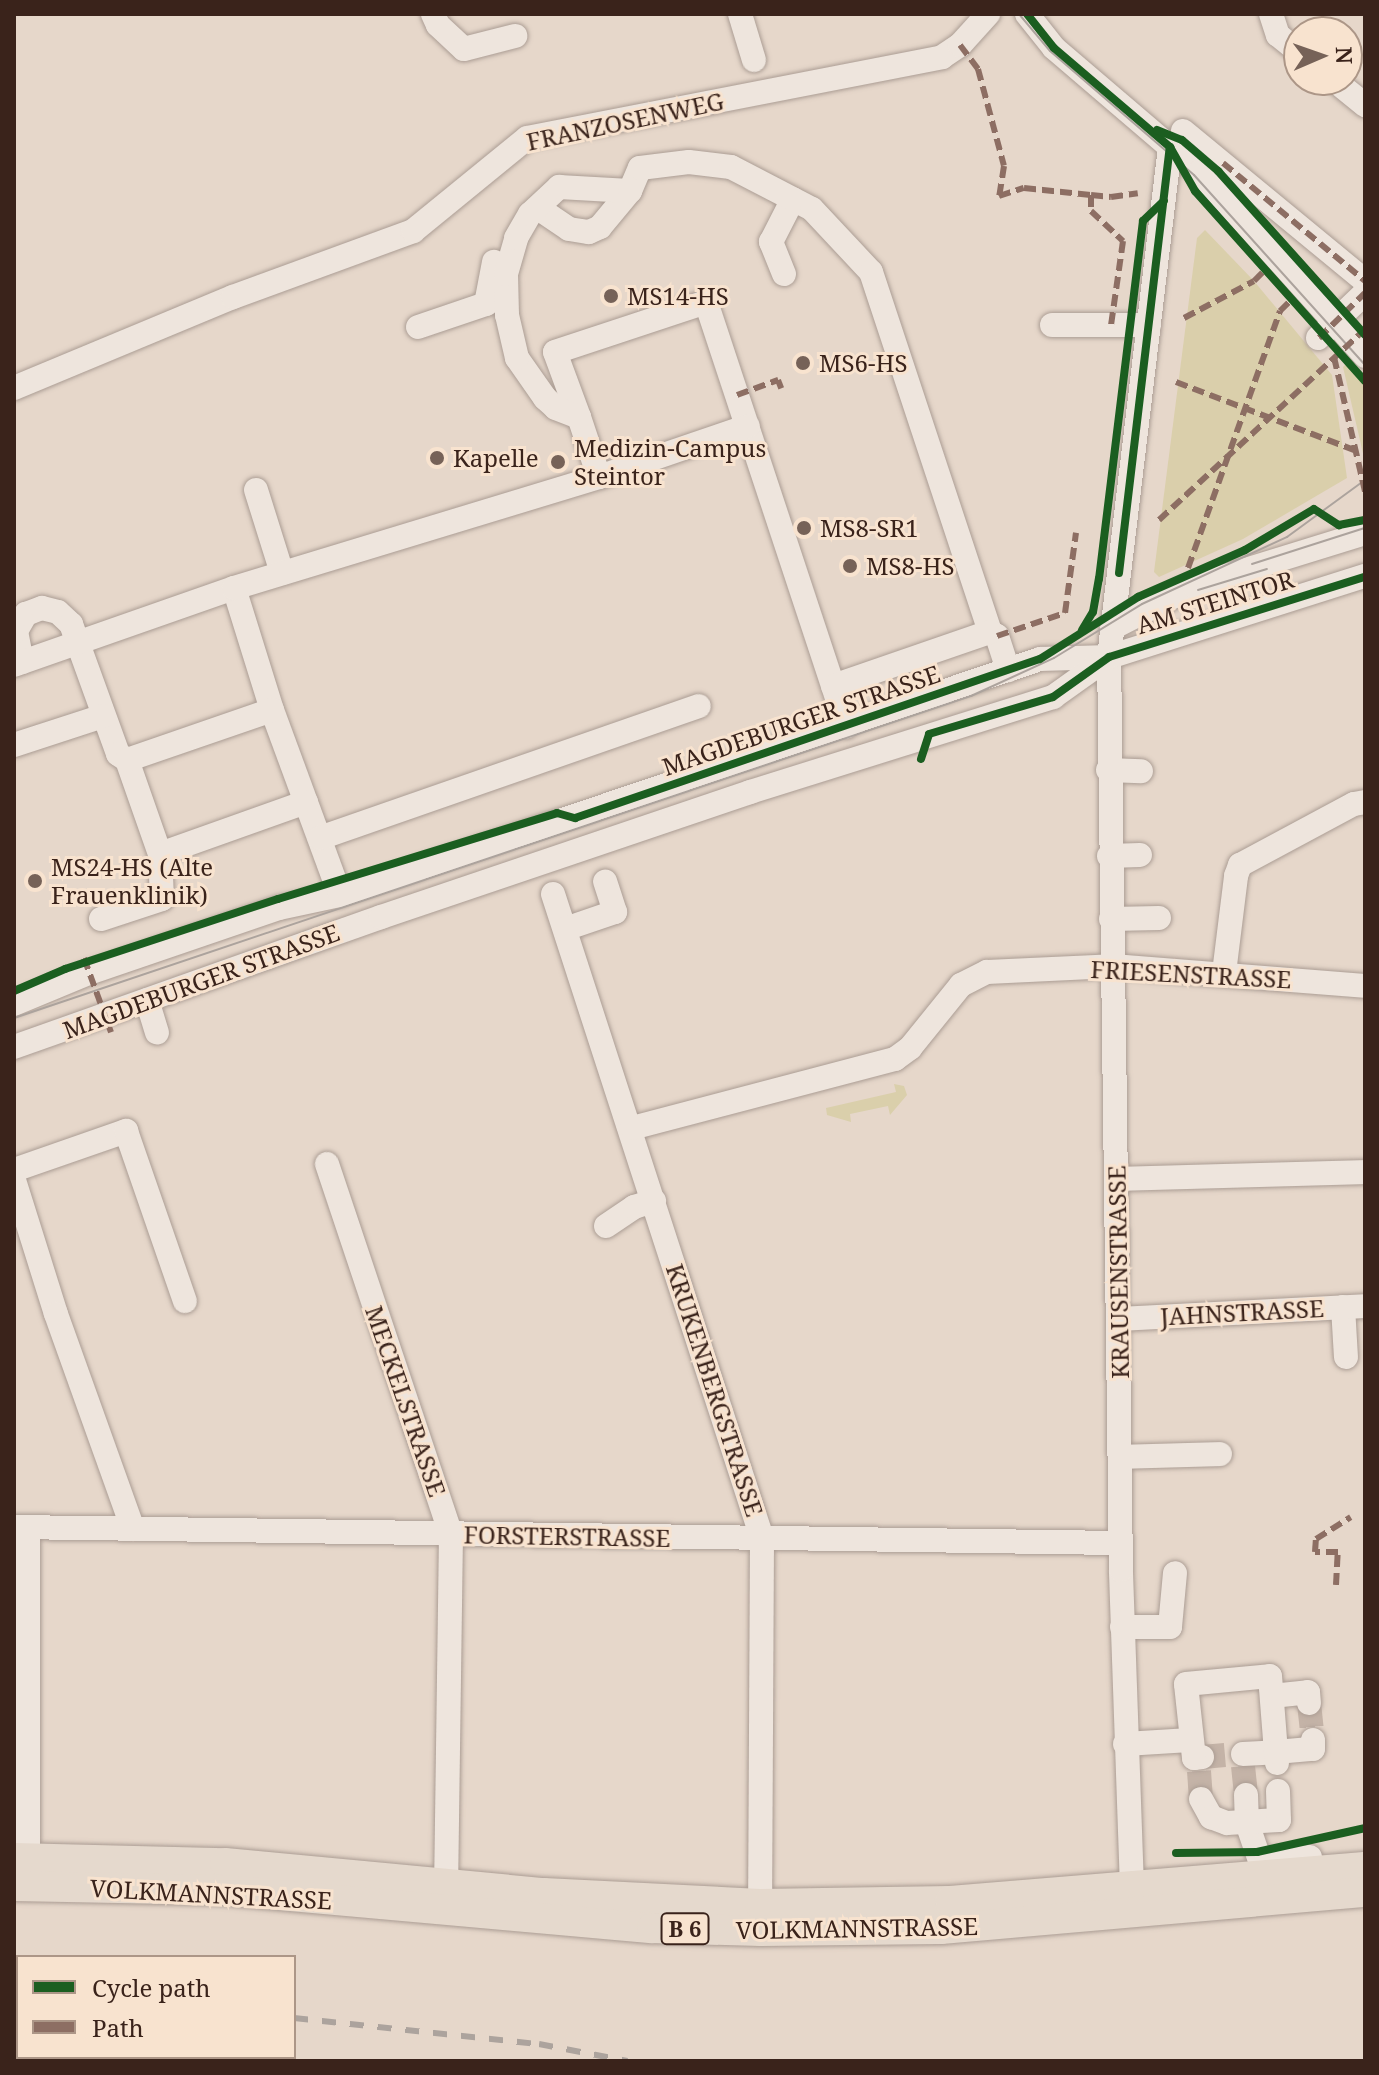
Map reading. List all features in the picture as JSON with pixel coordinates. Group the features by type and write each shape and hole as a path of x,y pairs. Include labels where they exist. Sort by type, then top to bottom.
{"main road":[{"name":"VOLKMANNSTRASSE","path":"21,1858 225,1863 656,1901 760,1904 950,1901 1365,1867"},
{"name":"VOLKMANNSTRASSE","path":"14,1886 224,1890 652,1928 761,1931 941,1929 1365,1892"}],"street":[{"path":"433,14 438,25 464,49 515,36"},
{"path":"740,14 754,60"},
{"name":"FRANZOSENWEG","path":"14,388 233,297 413,231 527,138 942,57 960,45 988,14"},
{"path":"1027,14 1054,48 1177,139 1262,194 1365,281"},
{"path":"1271,14 1278,35 1283,39"},
{"path":"1177,139 1229,222 1326,331 1358,344"},
{"name":"AM STEINTOR","path":"1177,139 1149,325 1109,657 1365,576"},
{"path":"534,211 569,229 589,232 600,227 630,191 640,168 689,162 731,167 812,209 871,272 990,632 997,636 1008,670"},
{"path":"418,327 486,304 494,261 511,227 534,211 559,187 630,191"},
{"path":"1229,222 1262,194"},
{"path":"784,274 771,242 793,199"},
{"path":"534,211 516,238 506,274 507,315 517,358 545,398 556,408 579,417"},
{"path":"1326,331 1365,293"},
{"path":"599,477 555,352 706,302 748,426 763,483 846,726"},
{"path":"1052,325 1149,325"},
{"path":"101,919 162,899 160,854 127,760 118,754 103,716 80,644 71,624 58,612 42,608 26,614 16,631 18,664 80,644 234,588 599,477 748,426"},
{"path":"256,490 282,573"},
{"path":"1112,628 1194,586 1365,533"},
{"path":"234,588 272,710 340,895"},
{"path":"833,686 990,632"},
{"name":"MAGDEBURGER STRASSE","path":"14,1004 89,973 279,908 340,895 1040,659 1109,657"},
{"name":"MAGDEBURGER STRASSE","path":"14,1047 750,792 1053,697 1109,657"},
{"name":"KRAUSENSTRASSE","path":"1109,657 1109,856 1118,1179 1120,1543 1132,1888"},
{"path":"320,838 699,706"},
{"path":"127,760 272,710"},
{"path":"14,745 103,716"},
{"path":"1108,770 1141,771"},
{"path":"160,854 306,802"},
{"path":"1224,973 1240,865 1354,804 1365,802"},
{"path":"1109,856 1140,855"},
{"path":"565,929 615,912 605,882"},
{"name":"KRUKENBERGSTRASSE","path":"553,894 632,1128 762,1538 760,1904"},
{"path":"1111,919 1159,918"},
{"name":"FRIESENSTRASSE","path":"632,1128 895,1059 910,1048 961,985 987,972 1112,966 1365,986"},
{"path":"147,1000 157,1032"},
{"path":"14,1170 126,1131 185,1301"},
{"name":"MECKELSTRASSE","path":"327,1164 451,1534 446,1883"},
{"path":"1118,1179 1365,1172"},
{"path":"14,1180 56,1314 133,1529"},
{"path":"606,1226 634,1207 654,1201"},
{"path":"1346,1357 1354,1306"},
{"name":"JAHNSTRASSE","path":"1119,1319 1354,1306"},
{"path":"1120,1457 1220,1454"},
{"path":"21,1527 21,1858"},
{"name":"FORSTERSTRASSE","path":"21,1527 1120,1543"},
{"path":"1122,1627 1170,1627 1175,1573"},
{"path":"1214,1757 1186,1684 1270,1676 1276,1757"},
{"path":"1272,1696 1308,1692 1309,1703"},
{"path":"1125,1744 1214,1757 1276,1757 1313,1749 1313,1740"},
{"path":"1201,1799 1211,1817 1227,1823 1279,1820 1278,1791"},
{"path":"1246,1795 1247,1823 1260,1860 1314,1857 1321,1869"}],"shaded area":[{"path":"1205,230 1254,281 1332,375 1347,478 1243,539 1159,577 1154,572 1197,238"},
{"path":"1346,364 1365,386 1365,462 1343,367"},
{"path":"894,1084 904,1086 907,1095 890,1115 888,1106 850,1114 851,1122 827,1115 826,1108 896,1092"}],"tunnel":[{"path":"1309,1703 1313,1740"},
{"path":"1202,1757 1225,1755"},
{"path":"1243,1766 1246,1795"},
{"path":"1199,1771 1201,1799"}],"tram line":[{"path":"1019,14 1050,51 1194,175 1365,365"},
{"path":"14,1018 971,696 1054,658 1142,604 1287,537 1365,480"},
{"path":"1252,564 1365,528"},
{"path":"1198,590 1267,569"}],"railway":[{"path":"296,2018 539,2044 627,2061"},
{"path":"36,2059 45,2061"},
{"path":"110,2059 118,2061"},
{"path":"231,2059 239,2061"}],"marked path":[{"path":"960,45 978,69 1004,166 999,196 1024,188 1091,195 1091,211 1123,241 1111,325"},
{"path":"1223,163 1365,281"},
{"path":"1091,195 1111,197 1138,193"},
{"path":"1184,318 1254,281 1266,269"},
{"path":"1319,338 1365,293"},
{"path":"1188,568 1280,311 1293,298"},
{"path":"1159,520 1365,329"},
{"path":"1334,357 1365,491"},
{"path":"737,395 778,380 781,388"},
{"path":"1176,382 1354,450"},
{"path":"997,636 1065,613 1076,533"},
{"path":"84,958 111,1032"},
{"path":"1336,1585 1338,1552 1315,1552 1316,1539 1351,1517"}],"cycle path":[{"path":"1027,14 1054,48 1170,147 1195,191 1365,381"},
{"path":"1157,130 1182,140 1218,171 1365,335"},
{"path":"1119,573 1170,147"},
{"path":"1082,630 1093,612 1099,579 1143,221 1164,201"},
{"path":"14,991 65,969 278,899 557,813 575,818 1040,659 1138,597 1245,550 1314,509 1339,525 1365,520"},
{"path":"921,759 929,734 1053,697 1109,657 1365,577"},
{"path":"1176,1853 1257,1852 1365,1828"}],"place":[{"name":"MS14-HS","path":"611,296"},
{"name":"MS6-HS","path":"803,363"},
{"name":"Kapelle","path":"437,458"},
{"name":"Medizin-Campus Steintor","path":"558,462"},
{"name":"MS8-SR1","path":"804,528"},
{"name":"MS8-HS","path":"850,566"},
{"name":"MS24-HS (Alte Frauenklinik)","path":"35,881"}]}
